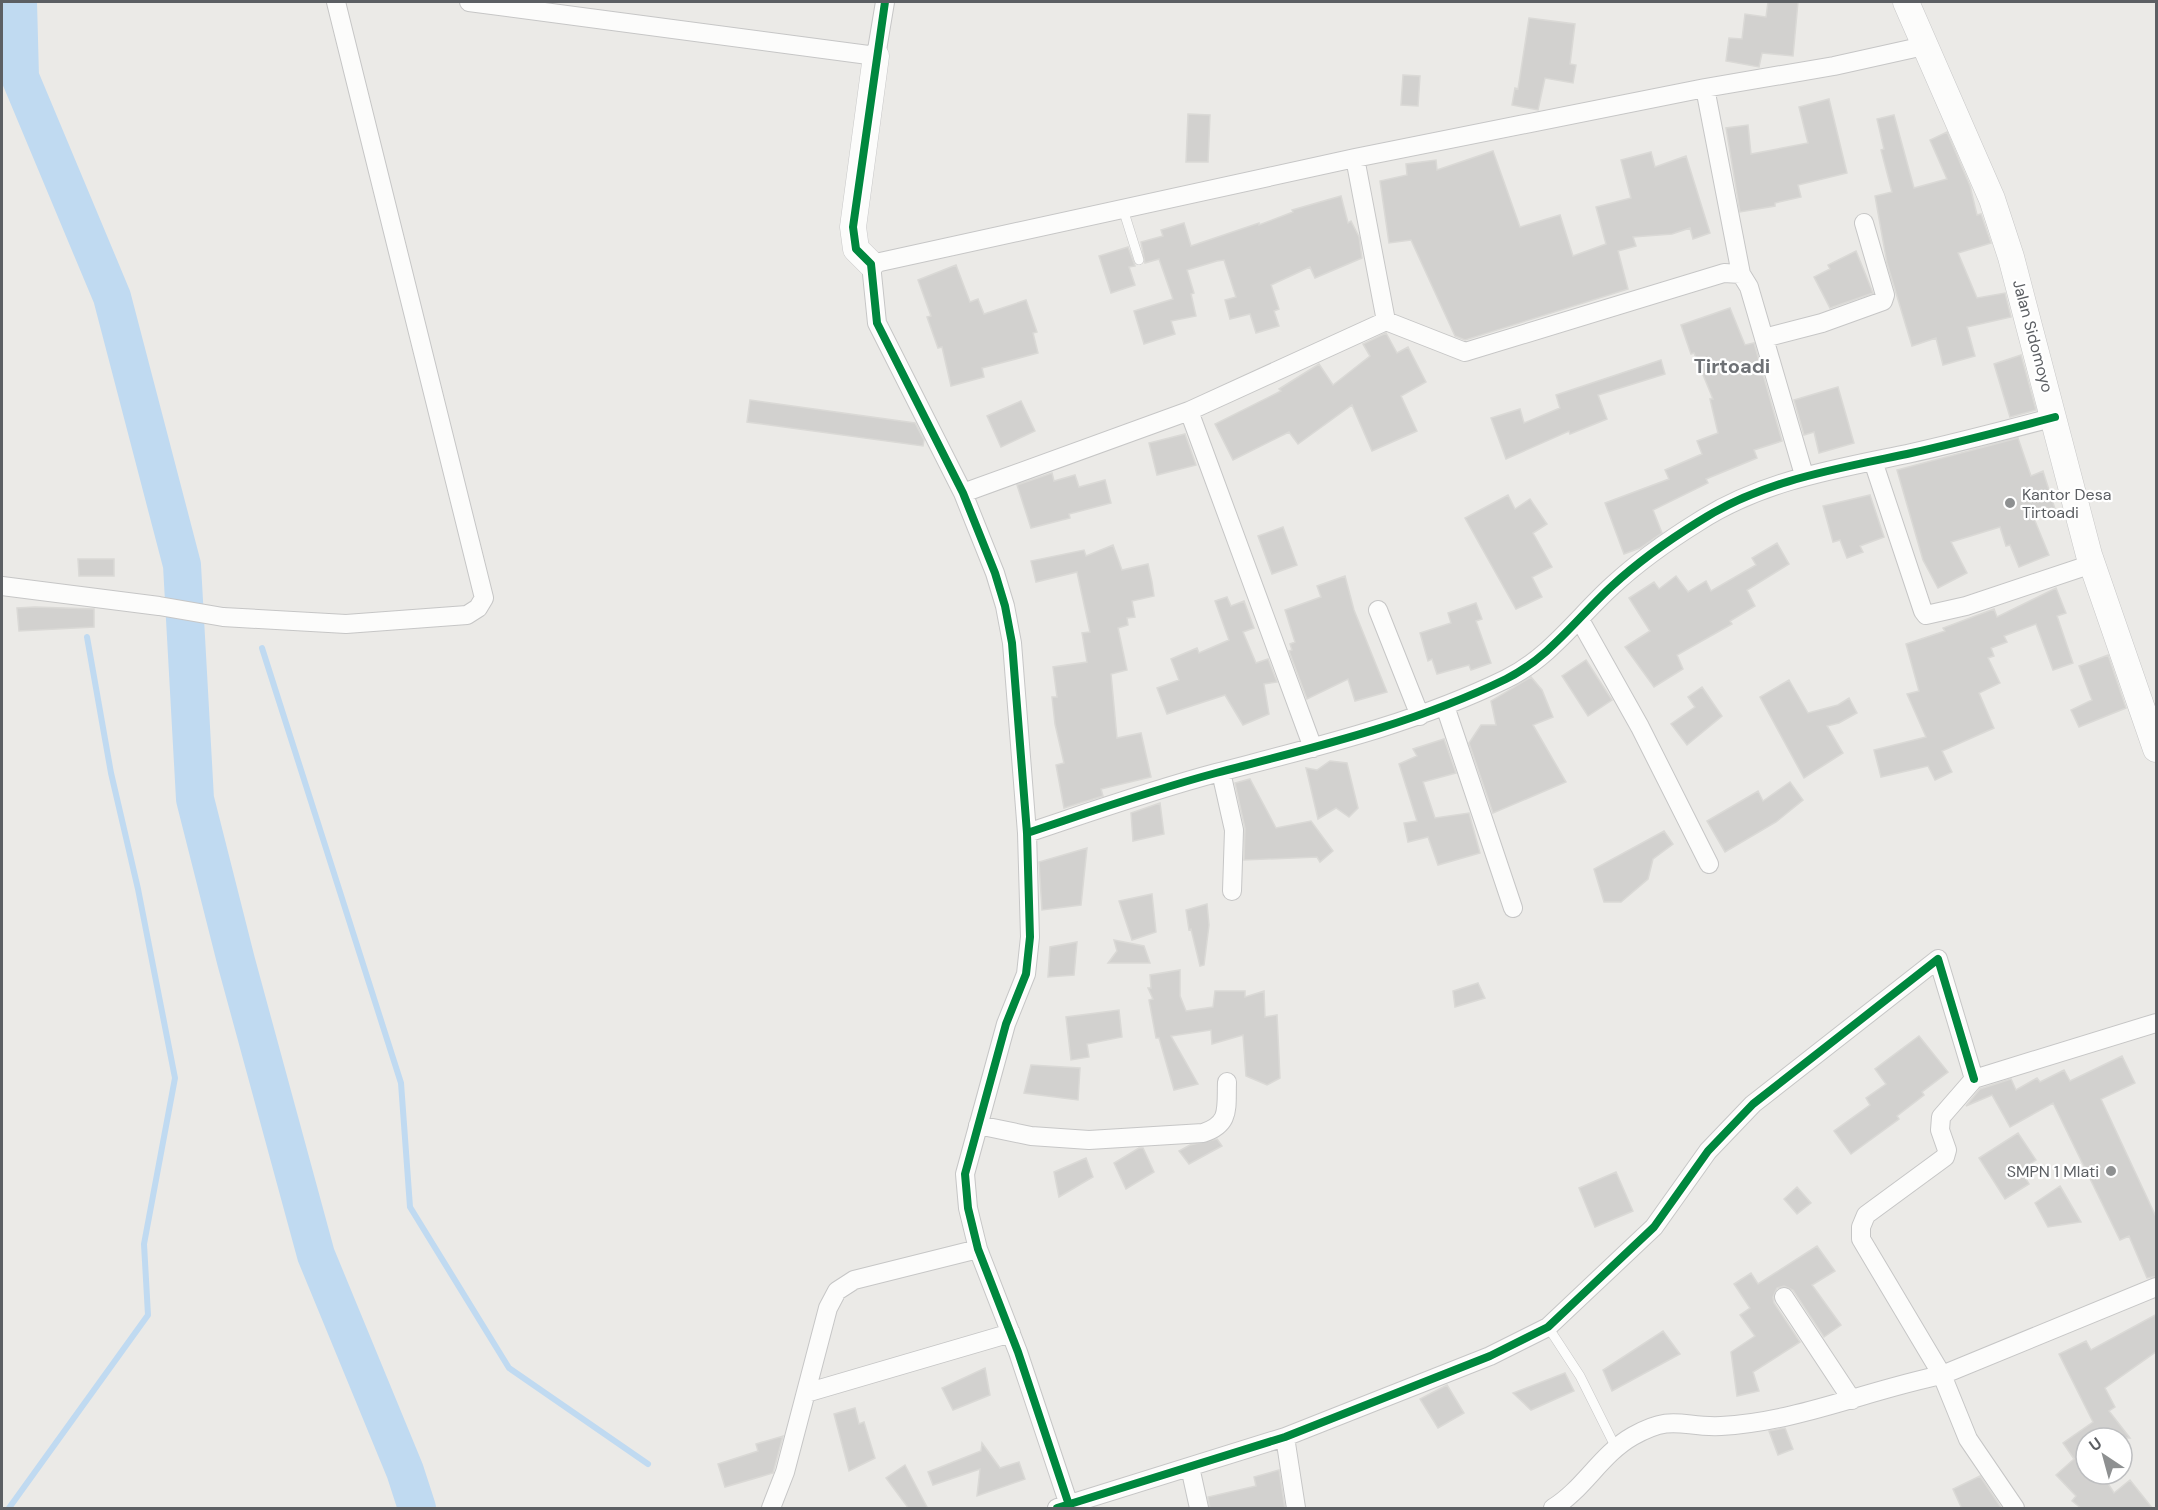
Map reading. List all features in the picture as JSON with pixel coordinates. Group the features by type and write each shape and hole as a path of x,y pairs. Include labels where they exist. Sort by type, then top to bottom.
{"main road":[{"name":"Jalan Sidomoyo","path":"1906,2 1992,199 2011,257 2055,417 2092,564 2152,717 2157,749"},
{"path":"871,264 856,249 853,227 876,56"}],"street":[{"path":"2,586 223,616 346,624 467,615 478,608 484,598 336,2"},
{"path":"469,2 876,56 885,2"},
{"path":"1924,46 1834,66 1705,88 1355,158 871,264 877,323 963,493 1005,606 1012,643 1027,833 1030,937 1026,974 1006,1024 965,1174 968,1208 978,1249 1011,1333 1065,1507 1286,1437 1490,1356 1548,1327 1654,1227 1730,1126 1753,1104 1938,958 1974,1079"},
{"path":"1705,88 1741,274 1749,286 1804,475"},
{"path":"1355,158 1386,321"},
{"path":"1764,338 1822,323 1883,301 1885,295 1864,223"},
{"path":"963,493 1189,411 1386,321 1464,352 1724,273 1741,274"},
{"path":"1189,411 1313,748"},
{"path":"1027,833 1221,772 1313,748 1420,716 1508,678 1535,660 1580,620 1612,586 1700,520 1751,495 1804,475 1873,461 2055,417"},
{"path":"1873,461 1926,615 1966,606 2092,564"},
{"path":"1378,610 1420,716"},
{"path":"1580,620 1640,727 1709,864"},
{"path":"1444,706 1513,908"},
{"path":"1221,772 1234,830 1232,891"},
{"path":"2015,1509 1968,1439 1942,1375 1861,1239 1861,1227 1866,1215 1945,1157 1947,1150 1940,1130 1941,1117 1974,1079 2157,1023"},
{"path":"978,1125 1031,1136 1089,1140 1203,1133 1219,1127 1225,1118 1227,1083"},
{"path":"771,1509 785,1472 828,1308 837,1291 854,1280 978,1249"},
{"path":"1553,1509 1578,1489 1616,1448 1634,1436 1673,1421 1714,1427 1736,1425 1852,1400 1900,1383 1942,1375 2157,1287"},
{"path":"1784,1297 1852,1400"},
{"path":"806,1393 1011,1333"},
{"path":"1286,1437 1296,1509"},
{"path":"1190,1467 1199,1509"}],"lane":[{"path":"1123,209 1139,260"},
{"path":"1548,1327 1580,1376 1616,1448"}],"building":[{"path":"1768,2 1798,2 1793,56 1762,53 1759,67 1726,61 1729,38 1742,39 1745,14 1766,17"},
{"path":"1529,18 1575,24 1570,64 1576,65 1573,83 1545,78 1538,110 1512,105 1515,88 1518,89"},
{"path":"1403,75 1420,76 1418,106 1401,105"},
{"path":"1829,99 1847,173 1798,185 1801,197 1775,203 1775,206 1740,212 1726,128 1748,125 1751,154 1808,143 1799,107"},
{"path":"1188,114 1210,115 1208,162 1186,162"},
{"path":"1894,115 1914,188 1947,179 1930,140 1947,132 1970,186 1977,215 1981,214 1991,243 1958,253 1977,298 2005,293 2011,317 1967,327 1975,356 1943,365 1936,338 1912,346 1887,263 1875,196 1892,192 1881,150 1884,149 1877,119"},
{"path":"1493,151 1520,227 1560,215 1573,256 1606,244 1596,207 1631,198 1621,160 1651,152 1655,167 1686,156 1710,233 1693,239 1690,228 1672,234 1633,237 1636,246 1618,251 1628,289 1465,340 1455,336 1411,240 1389,243 1380,181 1407,175 1406,164 1436,160 1437,170"},
{"path":"1341,196 1348,223 1351,221 1359,237 1362,258 1315,278 1310,267 1271,285 1279,309 1274,311 1279,326 1256,333 1250,314 1230,319 1225,300 1236,297 1224,260 1187,270 1194,293 1191,294 1196,316 1171,321 1175,334 1144,344 1134,311 1173,299 1159,259 1145,263 1141,242 1163,236 1161,230 1184,223 1191,246 1259,223 1259,225 1293,212 1292,210"},
{"path":"1128,247 1135,266 1129,267 1135,285 1111,293 1099,256"},
{"path":"1856,251 1873,293 1830,308 1814,277 1830,269 1828,265"},
{"path":"956,265 970,302 978,299 984,314 1026,300 1037,332 1033,333 1038,353 982,368 984,377 951,386 942,347 938,348 927,317 931,316 918,280"},
{"path":"1730,308 1745,345 1754,343 1782,441 1754,450 1757,458 1706,479 1708,483 1653,510 1662,533 1640,548 1624,554 1605,503 1669,479 1665,470 1702,454 1697,441 1718,433 1710,399 1713,399 1694,353 1691,354 1681,325"},
{"path":"1386,333 1397,353 1408,347 1426,382 1401,396 1417,431 1372,451 1352,405 1298,444 1289,432 1233,460 1215,424 1281,391 1279,389 1319,364 1333,385 1370,356 1363,344"},
{"path":"2021,355 2036,410 2010,417 1994,364"},
{"path":"1661,360 1665,374 1598,395 1607,419 1570,434 1569,431 1506,459 1491,418 1520,409 1524,423 1560,408 1556,395"},
{"path":"1838,387 1854,443 1819,453 1814,432 1804,435 1794,400"},
{"path":"750,400 915,423 924,440 923,446 747,422"},
{"path":"1021,401 1035,431 1001,447 987,416"},
{"path":"1185,434 1196,465 1157,475 1149,443"},
{"path":"2018,438 2031,476 2043,471 2055,509 2033,516 2049,555 2019,567 2010,545 2006,546 2000,527 1951,542 1967,573 1938,588 1923,560 1897,470"},
{"path":"1052,473 1054,481 1075,475 1079,487 1105,480 1111,503 1069,514 1070,518 1031,528 1017,485"},
{"path":"1508,495 1515,509 1530,499 1547,524 1533,533 1552,567 1532,577 1542,597 1516,609 1465,518"},
{"path":"1870,495 1884,537 1860,546 1863,552 1847,558 1840,540 1833,542 1823,506"},
{"path":"1283,527 1297,565 1272,574 1258,536"},
{"path":"1777,543 1789,564 1747,590 1755,606 1730,621 1732,624 1677,655 1683,669 1654,687 1625,647 1650,631 1629,598 1654,582 1659,589 1676,576 1688,592 1706,581 1711,591 1756,565 1752,558"},
{"path":"1113,545 1122,570 1148,564 1152,582 1154,596 1132,601 1135,617 1127,618 1128,625 1118,628 1127,670 1111,674 1117,738 1141,733 1151,777 1101,789 1103,796 1064,808 1056,765 1064,763 1055,724 1052,697 1057,697 1053,667 1087,662 1082,633 1090,632 1077,572 1036,582 1031,561 1084,550 1086,556"},
{"path":"78,559 114,559 114,576 79,576"},
{"path":"1345,576 1354,610 1387,692 1355,701 1348,679 1307,699 1289,651 1292,650 1290,644 1295,642 1285,610 1321,597 1317,586"},
{"path":"2056,588 2066,613 2057,616 2073,663 2053,670 2036,624 2004,636 2007,642 1991,648 1994,656 1988,658 2000,683 1979,693 1994,728 1942,751 1952,772 1935,780 1928,766 1881,777 1874,750 1926,737 1907,694 1919,691 1906,644 1945,631 1943,628 1994,609 1997,617"},
{"path":"1227,597 1231,606 1244,601 1254,628 1243,632 1256,663 1268,659 1277,682 1264,684 1269,714 1243,725 1225,695 1167,714 1157,688 1179,680 1171,659 1197,648 1199,653 1229,640 1215,601"},
{"path":"1476,603 1482,619 1476,621 1491,663 1471,670 1469,665 1437,674 1432,659 1428,661 1420,633 1451,623 1448,613"},
{"path":"17,608 94,609 94,627 19,631"},
{"path":"2108,655 2126,708 2079,727 2071,710 2092,700 2079,666"},
{"path":"1586,660 1612,700 1588,716 1562,676"},
{"path":"1531,677 1542,690 1553,717 1533,725 1566,782 1493,813 1469,743 1481,725 1496,725 1491,701"},
{"path":"1789,680 1808,713 1838,705 1849,698 1857,713 1839,723 1827,726 1843,753 1804,778 1760,697"},
{"path":"1702,687 1722,716 1687,745 1671,724 1695,707 1688,697"},
{"path":"1444,739 1456,773 1423,782 1435,818 1469,813 1480,853 1438,865 1428,837 1408,842 1404,823 1417,821 1399,764 1417,756 1413,749"},
{"path":"1330,761 1347,763 1358,808 1349,817 1336,808 1318,819 1306,768 1317,770"},
{"path":"1250,779 1276,828 1311,821 1333,851 1320,862 1317,857 1244,860 1245,828 1235,783"},
{"path":"1790,782 1803,800 1776,822 1725,852 1707,821 1758,791 1763,801"},
{"path":"1160,803 1164,834 1133,841 1131,813"},
{"path":"1664,831 1673,844 1653,859 1648,879 1621,902 1604,902 1594,869"},
{"path":"1087,848 1081,905 1042,910 1039,862"},
{"path":"1152,894 1156,932 1132,940 1119,901"},
{"path":"1207,904 1209,925 1204,965 1200,966 1191,929 1189,930 1186,910"},
{"path":"1114,940 1144,946 1150,963 1108,963 1117,951"},
{"path":"1077,942 1074,975 1048,977 1050,947"},
{"path":"1180,970 1180,996 1186,1011 1213,1007 1215,991 1245,991 1245,997 1264,991 1265,1017 1277,1015 1280,1078 1267,1085 1246,1076 1243,1035 1212,1044 1211,1030 1171,1036 1198,1084 1174,1090 1159,1038 1156,1038 1149,1000 1153,999 1148,988 1151,988 1150,975"},
{"path":"1478,983 1485,998 1455,1007 1453,991"},
{"path":"1119,1010 1122,1037 1087,1044 1089,1057 1071,1060 1066,1017"},
{"path":"1919,1036 1948,1072 1922,1092 1924,1095 1897,1116 1899,1119 1851,1154 1834,1131 1870,1105 1866,1098 1886,1084 1875,1069"},
{"path":"2122,1056 2135,1083 2101,1099 2157,1219 2157,1276 2147,1278 2129,1236 2120,1240 2053,1103 2010,1127 1992,1095 1966,1106 1980,1089 2011,1079 2016,1090 2037,1078 2040,1082 2064,1070 2070,1081"},
{"path":"1031,1065 1080,1068 1078,1100 1024,1093"},
{"path":"2018,1133 2036,1160 2021,1170 2029,1184 2005,1199 1979,1158"},
{"path":"1217,1139 1222,1146 1189,1164 1179,1151 1190,1145"},
{"path":"1139,1148 1143,1148 1154,1172 1126,1189 1114,1163"},
{"path":"1086,1158 1093,1177 1059,1197 1054,1172"},
{"path":"1616,1172 1633,1211 1595,1227 1579,1188"},
{"path":"2060,1186 2081,1222 2048,1227 2035,1203"},
{"path":"1797,1187 1811,1203 1797,1214 1784,1199"},
{"path":"1817,1246 1835,1271 1812,1285 1841,1325 1824,1337 1793,1290 1784,1286 1777,1288 1773,1297 1774,1303 1800,1342 1753,1372 1759,1391 1737,1396 1731,1352 1755,1336 1740,1315 1750,1308 1734,1284 1751,1273 1758,1284"},
{"path":"2157,1314 2157,1351 2105,1388 2115,1407 2109,1411 2121,1426 2087,1426 2093,1422 2059,1354 2086,1341 2091,1350"},
{"path":"1663,1331 1680,1354 1612,1391 1603,1370"},
{"path":"985,1368 990,1395 953,1410 942,1388"},
{"path":"1565,1373 1574,1391 1531,1410 1513,1393"},
{"path":"1447,1385 1464,1413 1438,1428 1420,1399"},
{"path":"855,1408 859,1424 864,1422 875,1458 849,1471 834,1414"},
{"path":"1785,1428 1793,1449 1778,1455 1769,1431"},
{"path":"2074,1435 2074,1459 2063,1443"},
{"path":"783,1436 773,1473 725,1487 718,1464 758,1451 756,1444"},
{"path":"982,1443 1000,1468 1019,1462 1025,1479 977,1496 980,1469 933,1485 928,1472 981,1451"},
{"path":"2074,1459 2074,1486 2110,1486 2114,1493 2123,1486 2134,1485 2153,1509 2082,1509 2072,1501 2076,1496 2056,1475"},
{"path":"905,1465 928,1509 909,1509 886,1478"},
{"path":"1279,1470 1285,1509 1210,1509 1208,1497 1256,1486 1254,1477"},
{"path":"1980,1476 2001,1509 1962,1509 1953,1489"}],"waterway":[{"path":"18,2 20,77 112,297 182,565 195,799 236,961 316,1255 405,1471 417,1508"},
{"path":"9,1508 148,1315 144,1244 175,1078 138,889 111,773 87,637"},
{"path":"262,648 401,1083 410,1207 509,1368 648,1464"}],"cycle path":[{"path":"885,2 853,227 856,249 871,264 877,323 963,493 995,573 1005,606 1012,643 1027,833 1030,937 1026,974 1006,1024 965,1174 968,1208 978,1249 1018,1352 1070,1508"},
{"path":"1027,833 1168,787 1400,722 1506,679 1549,649 1612,586 1643,560 1698,522 1747,496 1826,471 1907,454 2055,417"},
{"path":"1057,1508 1285,1437 1490,1356 1548,1327 1654,1227 1708,1151 1753,1104 1938,959 1974,1079"}],"place":[{"name":"Kantor Desa Tirtoadi","path":"2010,503"},
{"name":"SMPN 1 Mlati","path":"2111,1171"}],"district":[{"name":"Tirtoadi","path":"1732,366"}]}
